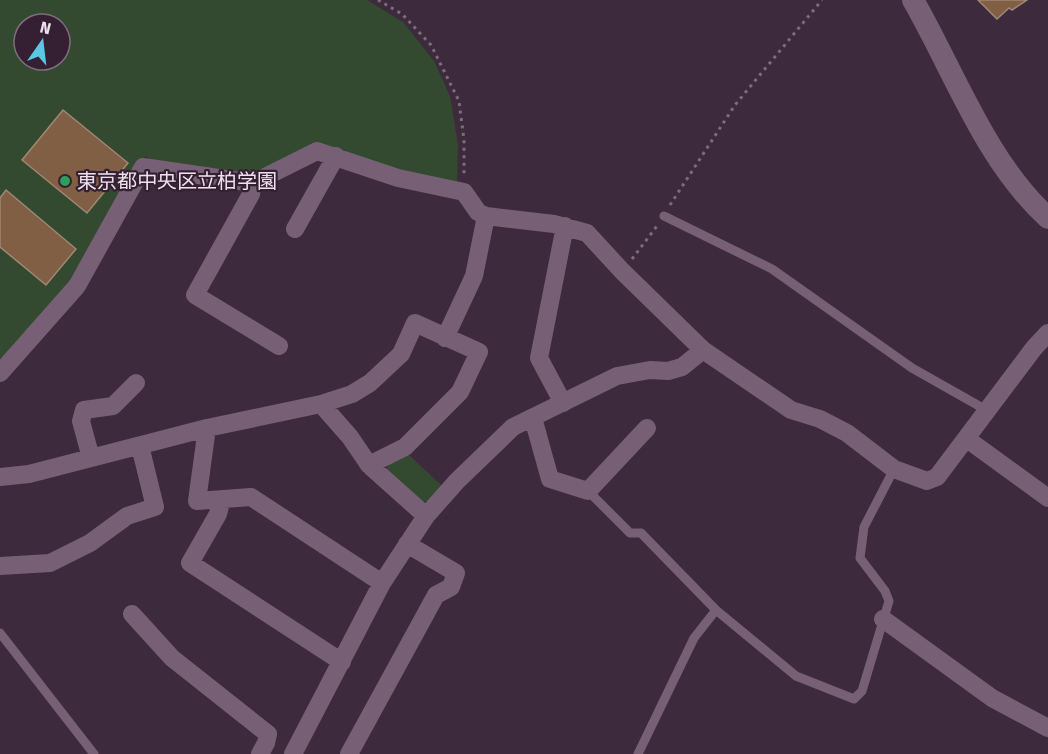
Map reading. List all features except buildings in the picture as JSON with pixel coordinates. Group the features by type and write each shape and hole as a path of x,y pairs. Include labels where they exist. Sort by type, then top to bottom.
{"street":[{"path":"913,0 1001,163 1035,206 1048,218"},
{"path":"0,373 77,286 142,167 253,183 317,151 398,178 464,192 478,212 486,216 565,226 587,233 622,271 703,350 791,410 820,419 847,433 894,469 927,481 937,477 1034,348 1048,333"},
{"path":"295,229 336,156"},
{"path":"253,183 251,194 195,295 279,346"},
{"path":"445,338 474,276 486,216"},
{"path":"563,402 539,358 565,226"},
{"path":"0,477 29,474 207,428 321,404 352,394 370,383 401,354 415,323 479,352 460,392 405,447 369,465"},
{"path":"300,752 382,583 426,516 457,481 513,427 617,376 650,370 669,371 682,367 703,350"},
{"path":"91,458 81,421 84,410 113,406 136,383"},
{"path":"321,404 350,437 369,465 426,516"},
{"path":"533,418 550,479 588,490 647,428"},
{"path":"207,428 197,501 251,497 382,583"},
{"path":"967,439 1048,498"},
{"path":"0,566 50,562 90,543 127,516 155,507 140,446"},
{"path":"222,500 218,514 190,563 342,662"},
{"path":"349,754 436,595 451,587 456,573 407,544"},
{"path":"132,614 172,658 268,734 260,754"},
{"path":"883,619 992,698 1048,728"}],"lane":[{"path":"664,216 772,269 912,368 988,411"},
{"path":"588,490 630,533 641,533 716,610 796,675 854,699 862,691 889,601 885,591 860,558 864,527 894,469"},
{"path":"638,754 694,638 716,610"},
{"path":"0,633 94,754"}],"path":[{"path":"378,0 402,14 431,45 459,101 464,140 464,192"},
{"path":"622,271 664,216 735,105 822,0"}],"green space":[{"name":"東京都中央区立柏学園","path":"0,0 367,0 403,22 434,61 450,96 458,145 457,186 315,147 252,175 159,165 145,156 71,285 0,360"},
{"path":"407,453 442,486 429,502 420,501 387,470 388,462"}],"place":[{"name":"東京都中央区立柏学園","path":"65,181"}]}
